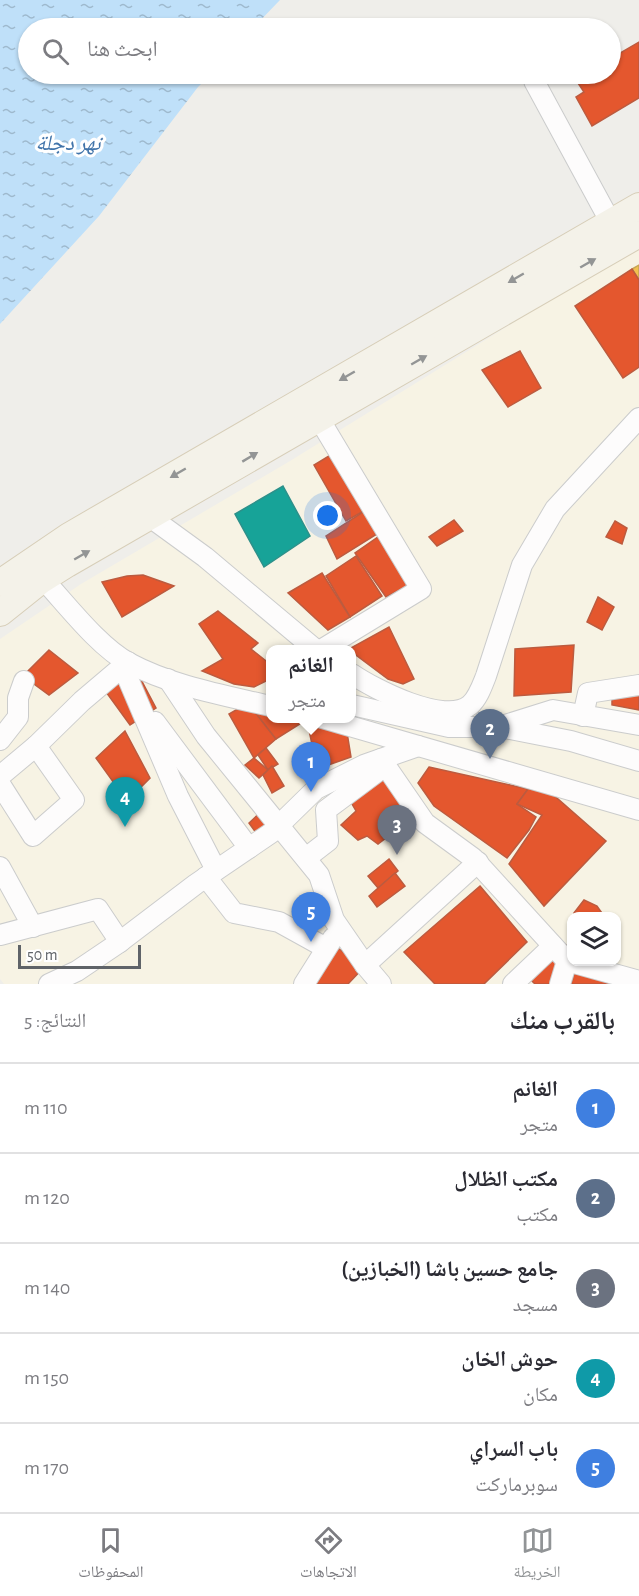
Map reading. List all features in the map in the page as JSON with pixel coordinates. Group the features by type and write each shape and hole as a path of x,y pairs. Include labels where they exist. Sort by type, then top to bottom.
{"main road":[{"path":"0,583 69,536 639,206"},
{"path":"0,613 43,579 88,551 639,234"}],"street":[{"path":"536,84 610,223"},
{"path":"318,417 421,590 329,645"},
{"path":"356,677 413,705 444,711 470,706 479,693 486,676 522,565 555,509 639,418"},
{"path":"150,517 205,557 310,645"},
{"path":"43,579 125,665 193,689 266,705"},
{"path":"125,665 135,696 211,874 234,913 279,922 326,948"},
{"path":"0,776 125,665"},
{"path":"168,679 206,736 319,875 334,920 381,984"},
{"path":"0,740 18,717 18,698 24,681"},
{"path":"584,716 588,693 639,685"},
{"path":"135,696 249,848"},
{"path":"356,706 449,727 500,727 571,741 639,761"},
{"path":"500,727 553,710 639,725"},
{"path":"339,723 639,810"},
{"path":"0,784 7,812 33,836 74,800 36,746"},
{"path":"306,858 328,841 326,810 383,763 418,746"},
{"path":"49,984 77,971 120,942 249,848 280,825 316,789 364,765 383,763"},
{"path":"383,763 425,823 478,862 567,962 560,984"},
{"path":"365,965 478,862"},
{"path":"1,870 33,927"},
{"path":"0,935 99,909 120,942"},
{"path":"304,984 340,928"},
{"path":"513,984 553,946"},
{"path":"582,966 639,981"}],"shaded area":[{"path":"639,245 639,984 4,984 0,979 0,639 81,584 290,461"}],"water":[{"name":"نهر دجلة","path":"0,0 280,0 263,18 18,18 18,84 201,84 99,216 0,324"}],"building: سكن":[{"path":"639,265 639,280 632,269"}],"building: متاجر":[{"path":"639,42 639,98 592,126 576,97 584,92 579,84 621,84 621,53"},
{"path":"632,269 639,280 639,367 623,378 575,306"},
{"path":"520,351 541,388 508,407 482,370"},
{"path":"342,448 376,504 346,521 314,465"},
{"path":"366,510 377,534 337,559 326,536"},
{"path":"454,520 463,531 437,546 429,537"},
{"path":"615,521 627,528 622,544 606,537"},
{"path":"385,532 413,583 386,597 355,553"},
{"path":"356,556 382,596 350,617 326,576"},
{"path":"322,573 350,617 328,630 288,593"},
{"path":"143,575 174,586 122,617 102,582"},
{"path":"598,597 614,607 602,630 587,622"},
{"path":"218,611 258,643 251,649 266,661 266,681 254,687 234,684 202,671 223,659 199,624"},
{"path":"389,627 414,679 403,684 388,679 356,655 356,645"},
{"path":"574,645 571,692 514,696 515,649"},
{"path":"49,650 78,673 49,695 23,676"},
{"path":"136,670 156,708 130,725 106,692"},
{"path":"639,691 639,710 612,705 612,695"},
{"path":"248,703 276,739 254,758 229,714"},
{"path":"248,703 266,706 266,723 301,723 276,739"},
{"path":"334,723 345,723 351,757 317,769 309,730"},
{"path":"125,731 150,778 127,801 96,758"},
{"path":"266,748 278,764 268,770 258,755"},
{"path":"254,758 268,770 259,778 245,765"},
{"path":"272,766 284,786 272,793 263,775"},
{"path":"429,767 528,789 517,804 536,817 507,858 434,806 418,783"},
{"path":"382,769 420,812 378,844 367,836 358,840 341,825 356,811 348,797"},
{"path":"528,789 550,792 606,841 544,906 509,864 542,815 517,804"},
{"path":"266,807 278,822 259,837 249,823"},
{"path":"389,859 398,871 378,888 368,876"},
{"path":"395,873 405,886 377,907 369,896"},
{"path":"480,886 527,942 484,984 435,984 404,952"},
{"path":"584,900 597,906 601,912 575,912"},
{"path":"567,945 567,965 558,984 535,984 524,973"},
{"path":"335,946 364,967 348,984 308,984"},
{"path":"577,966 580,966 639,984 571,984"}],"building: مرافق عامة":[{"path":"283,486 310,536 264,567 235,514"}],"place":[{"name":"مكتب الظلال","path":"490,759"},
{"name":"الغانم","path":"311,792"},
{"name":"حوش الخان","path":"125,827"},
{"name":"جامع حسين باشا (الخبازين)","path":"397,855"},
{"name":"باب السراي","path":"311,942"}]}
